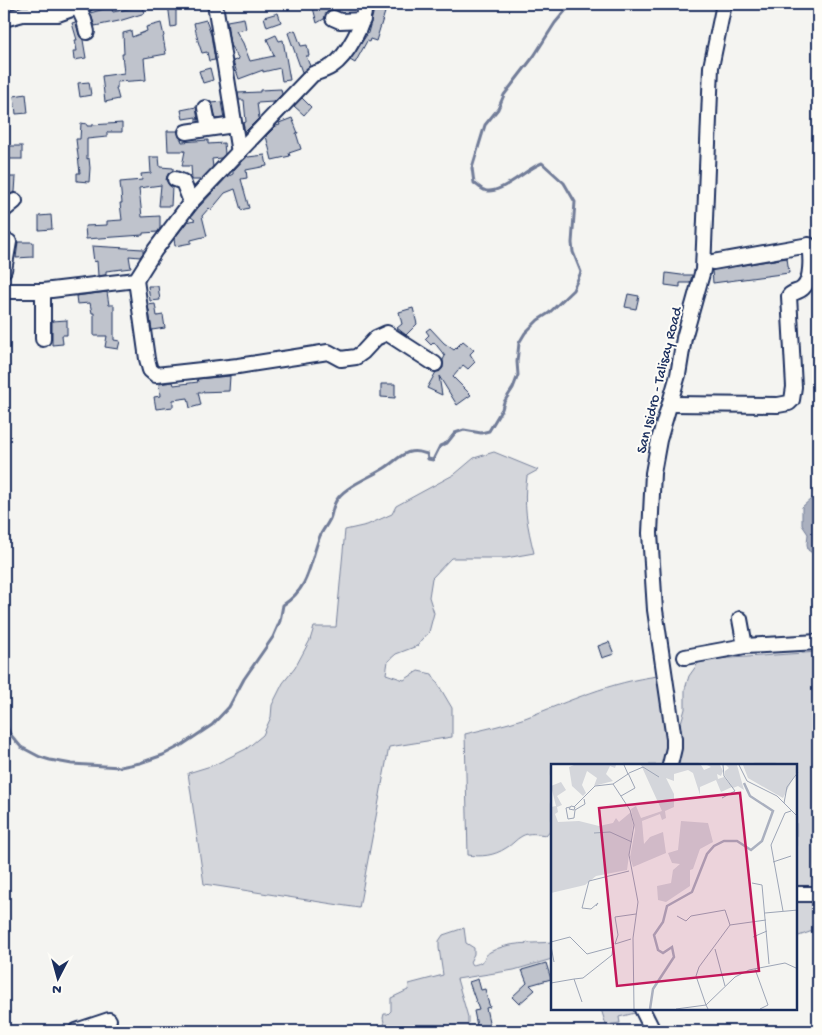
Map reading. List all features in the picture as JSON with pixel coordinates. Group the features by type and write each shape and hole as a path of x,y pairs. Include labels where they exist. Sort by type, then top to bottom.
{"street":[{"path":"215,4 232,125 238,153"},
{"path":"364,4 366,11 363,20 341,59 331,67 313,74 191,202 155,250 136,280 147,359 150,370 156,375 238,366 328,352 341,359 356,357 364,352 376,338 388,333 435,364"},
{"name":"San Isidro - Talisay Road","path":"670,764 674,739 655,610 650,533 654,465 678,375 685,333 700,286 704,261 711,67 724,4"},
{"path":"4,19 22,9 58,14 82,5 87,32"},
{"path":"333,18 340,21 363,20"},
{"path":"205,108 209,128"},
{"path":"186,132 232,125"},
{"path":"223,138 232,125"},
{"path":"175,179 183,182 191,202"},
{"path":"4,210 15,201"},
{"path":"670,404 774,405 791,402 794,387 789,296 800,291 807,283 814,240 714,262"},
{"path":"4,270 9,242"},
{"path":"4,291 43,292 136,280"},
{"path":"43,292 43,339"},
{"path":"740,619 745,646"},
{"path":"661,659 745,646 818,642"},
{"path":"797,894 818,894"},
{"path":"642,1010 653,1031"},
{"path":"76,1031 109,1020"}],"shaded area":[{"path":"494,452 538,470 527,476 525,496 526,515 534,553 506,558 451,558 432,578 429,597 434,613 429,632 417,646 396,654 388,661 386,674 404,680 418,671 432,674 452,708 452,737 389,747 359,908 204,884 188,773 214,765 246,749 263,735 271,717 272,705 283,683 295,668 310,640 314,627 336,627 345,530 367,525 392,514 396,506 455,474 474,458"},
{"path":"818,652 818,929 797,937 797,764 677,764 682,739 680,726 685,709 685,689 689,676 699,662 703,660"},
{"path":"658,676 670,732 667,764 551,764 551,829 546,835 528,834 520,837 497,853 483,856 468,855 465,734 518,720 607,687"},
{"path":"464,928 466,943 474,948 474,954 470,962 472,965 480,963 490,952 498,948 521,944 551,942 551,959 514,970 457,979 468,1017 468,1031 386,1031 383,1018 384,1014 388,1014 391,1011 391,998 408,990 409,984 443,975 439,941 443,935"},
{"path":"601,1010 638,1010 639,1012 619,1017 620,1023 606,1025"}],"water":[{"path":"811,499 818,500 818,557 808,550 808,534 802,525 802,507"}],"building":[{"path":"131,4 142,4 145,13 95,26 90,13 111,7 113,12 132,8"},
{"path":"168,4 176,4 176,26 171,27"},
{"path":"312,4 337,4 340,10 328,11 324,19 317,23"},
{"path":"373,4 385,4 386,9 376,41 370,39 369,42 367,41 355,63 350,60 368,33 373,14"},
{"path":"278,13 281,22 267,27 264,17"},
{"path":"244,18 246,29 236,31 250,61 274,56 267,39 276,35 279,41 283,40 290,80 282,81 280,68 263,72 263,70 239,79 233,61 239,59 230,45 227,21"},
{"path":"206,20 211,35 215,60 209,61 207,52 202,53 194,23"},
{"path":"76,22 79,35 83,40 86,58 74,60 73,51 77,51 75,40 77,40 72,23"},
{"path":"161,23 166,54 144,58 146,80 117,82 116,88 119,99 105,102 102,76 124,73 122,54 124,54 123,33 131,31 132,37 147,31 146,27"},
{"path":"295,30 301,46 307,45 309,56 306,56 310,66 302,72 288,33"},
{"path":"210,68 213,80 203,83 199,71"},
{"path":"89,82 91,95 80,97 78,83"},
{"path":"281,89 282,94 274,102 257,103 259,118 245,132 243,123 246,122 244,100 239,100 238,93"},
{"path":"26,94 28,113 16,114 14,96"},
{"path":"302,98 311,107 304,115 294,106"},
{"path":"221,102 224,118 216,119 212,103"},
{"path":"196,107 198,120 196,120 196,117 183,119 181,110"},
{"path":"292,118 298,133 296,133 301,149 289,153 290,156 272,160 266,136 276,126 280,125 279,123"},
{"path":"81,123 92,126 122,123 122,132 107,132 107,137 87,139 87,159 89,158 90,168 89,182 77,181 77,173 80,173 76,139 80,139"},
{"path":"167,131 178,131 182,142 208,140 208,144 224,143 225,154 221,158 212,159 213,167 200,180 192,180 191,166 182,166 185,151 168,151"},
{"path":"9,146 22,146 22,159 9,159"},
{"path":"265,155 267,166 246,170 247,178 241,179 249,208 241,210 235,189 225,193 211,210 209,208 202,216 207,236 191,240 191,243 175,246 174,239 187,222 195,220 191,217 198,208 227,177 233,174 233,171 247,156"},
{"path":"150,157 159,157 160,167 173,168 166,180 172,187 171,206 159,206 161,185 139,188 142,217 160,216 158,232 143,233 143,235 86,239 85,226 107,225 107,221 122,220 120,182 142,180 141,174 151,173"},
{"path":"4,177 16,177 15,192 6,197"},
{"path":"51,215 52,229 39,230 39,216"},
{"path":"18,242 33,242 33,257 16,258"},
{"path":"92,246 143,249 143,253 140,257 129,256 131,268 106,271 106,275 98,276 97,261 94,262"},
{"path":"787,258 789,273 713,283 712,270"},
{"path":"666,273 692,275 690,283 680,283 680,287 665,285"},
{"path":"148,286 158,286 160,300 150,301"},
{"path":"107,292 109,305 114,305 114,340 120,341 118,349 105,347 107,336 94,336 94,313 92,313 90,303 77,304 76,296"},
{"path":"628,294 639,296 636,309 625,307"},
{"path":"155,304 157,316 163,315 165,328 152,330 148,305"},
{"path":"413,308 417,324 406,335 397,328 402,324 399,312"},
{"path":"67,320 67,335 62,335 63,344 52,345 52,321"},
{"path":"430,328 444,343 454,350 463,341 474,350 470,354 475,362 468,369 463,365 453,377 471,395 457,405 439,376 442,395 427,388 436,372 443,368 445,356 434,342 431,345 425,339 429,335 426,331"},
{"path":"230,376 229,391 198,392 201,405 190,408 188,398 173,400 173,407 156,409 154,397 160,396 159,384 173,382 174,385 198,382 197,379"},
{"path":"381,384 395,384 395,398 381,397"},
{"path":"609,642 614,654 602,658 598,646"},
{"path":"546,963 551,979 530,985 535,990 519,1004 512,997 527,983 522,970"},
{"path":"478,979 481,990 485,989 490,1007 486,1008 491,1031 478,1031 474,1011 479,1010 469,982"}],"waterway":[{"path":"4,719 10,734 21,747 40,757 72,764 120,767 140,763 163,755 182,745 212,725 229,707 244,679 273,637 280,621 283,605 292,598 304,582 320,536 330,519 338,498 353,486 407,453 419,452 427,454 428,459 433,460 440,446 447,443 455,433 464,430 481,433 489,431 513,388 518,375 519,343 525,333 538,320 549,313 573,290 581,272 573,252 572,243 575,202 564,183 542,163 505,186 490,191 474,183 472,168 485,125 498,109 504,95 534,56 555,23 566,10 577,4"}]}
